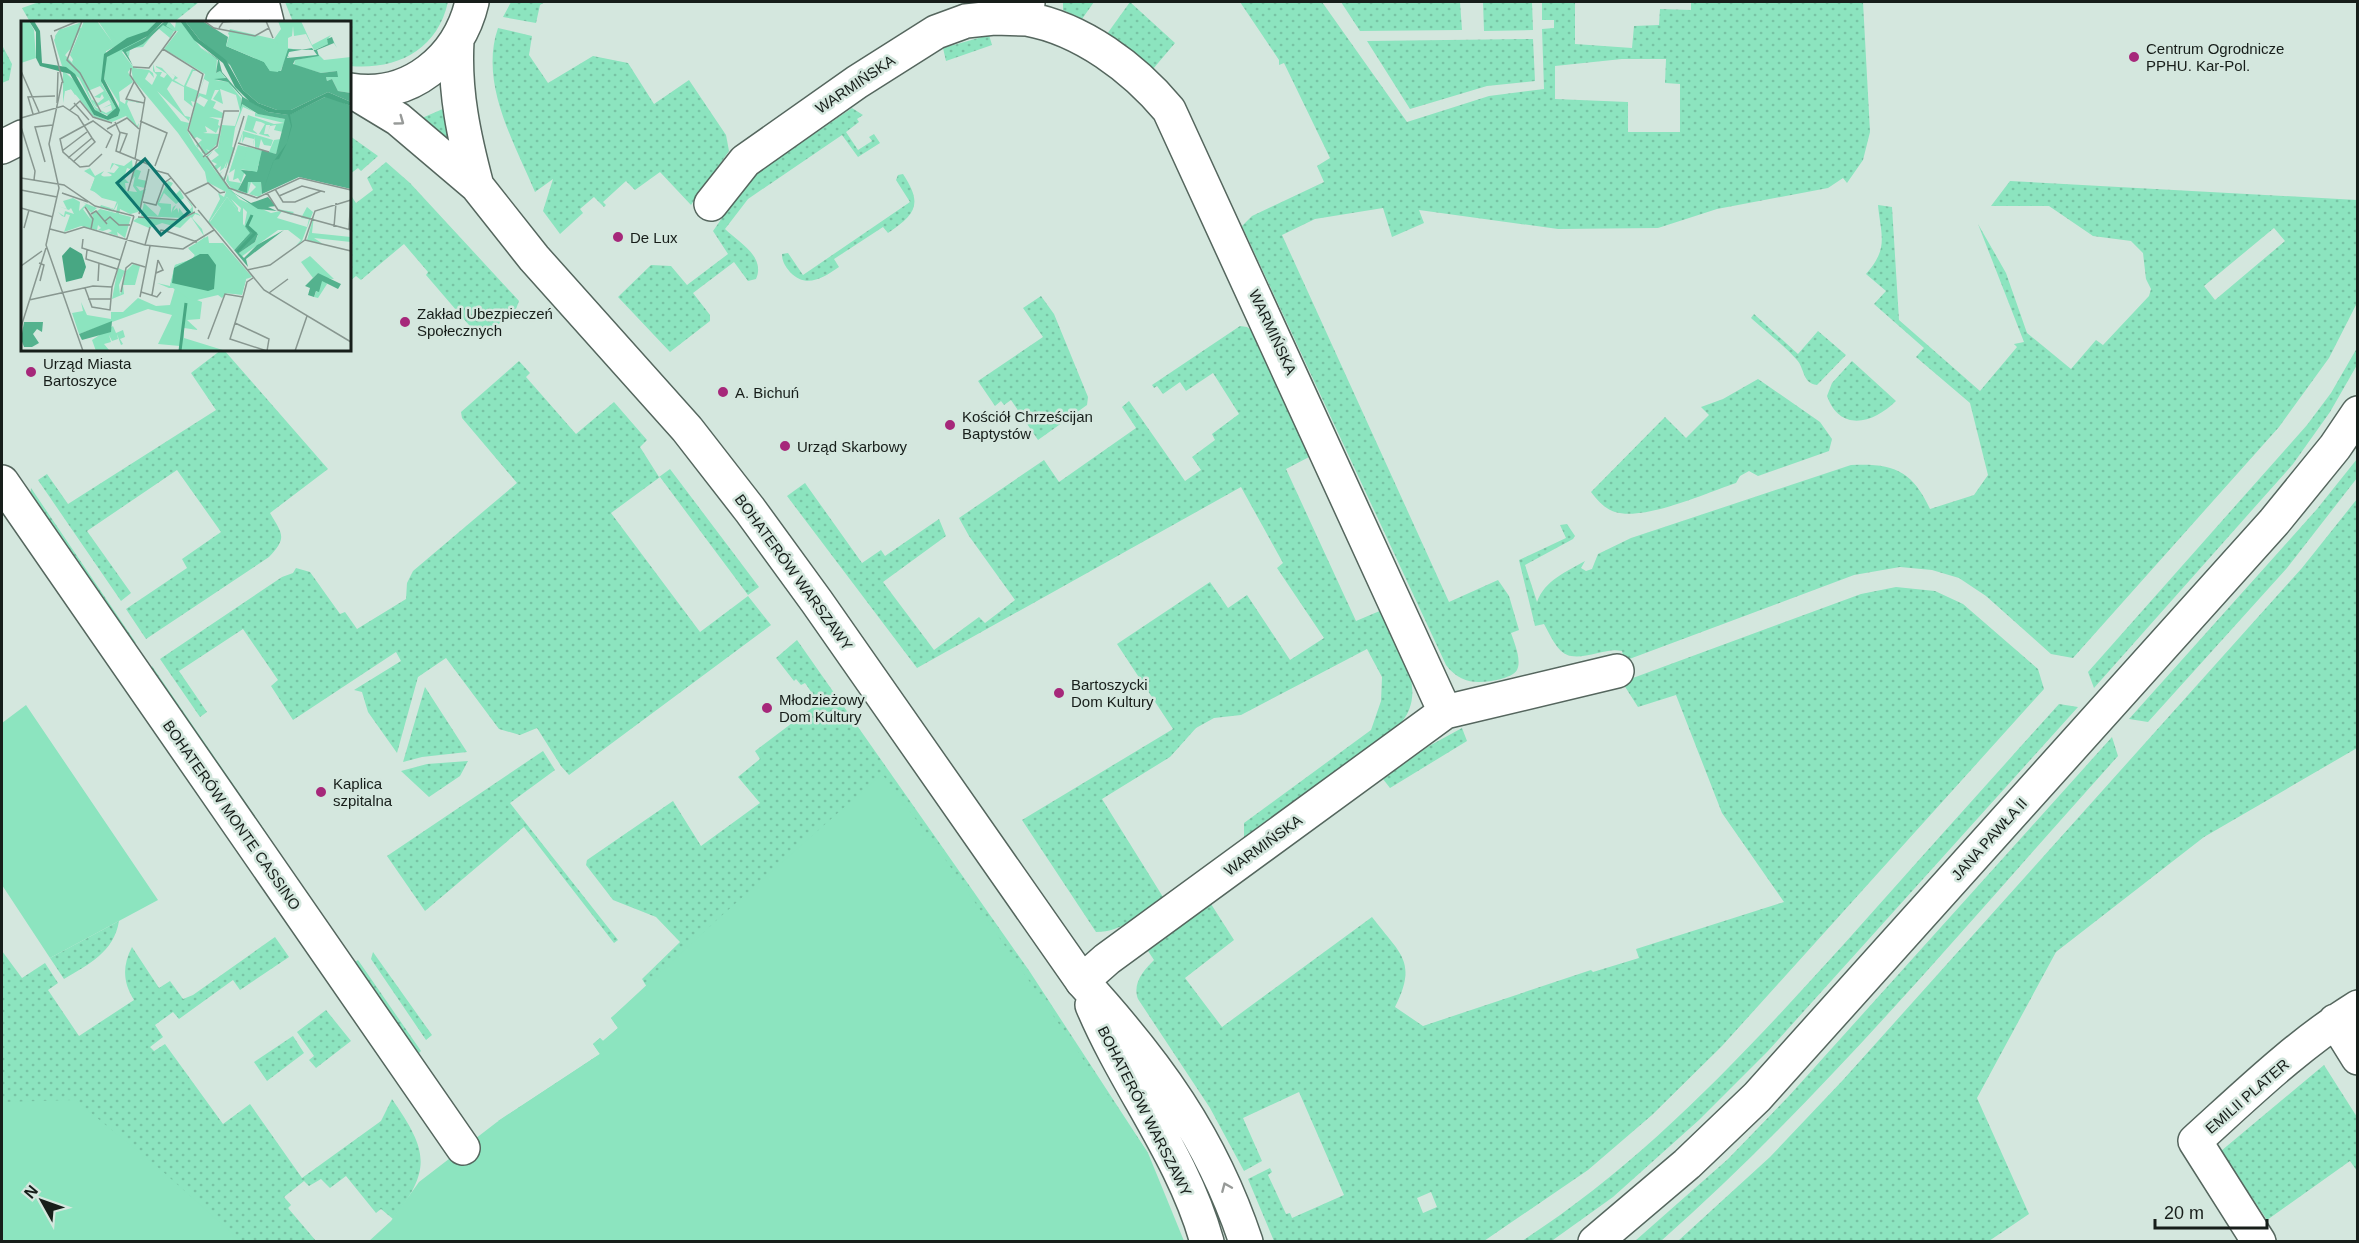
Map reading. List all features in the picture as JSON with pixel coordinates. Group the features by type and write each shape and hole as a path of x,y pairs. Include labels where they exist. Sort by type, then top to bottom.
{"street":[{"path":"225,21 244,2"},
{"path":"262,2 267,21"},
{"path":"351,90 379,91 413,81 441,62 457,41 472,2"},
{"name":"WARMIŃSKA","path":"711,204 746,161 916,43 936,32 966,21 994,18 1028,10 1079,37 1136,76 1169,110 1445,712"},
{"name":"BOHATERÓW WARSZAWY","path":"457,41 457,92 465,139 477,186"},
{"name":"BOHATERÓW WARSZAWY","path":"351,91 398,119 477,186 534,258 649,385 728,482 817,602 1082,981 1125,1028 1181,1103 1227,1188 1246,1242"},
{"path":"2,147 21,138"},
{"name":"JANA PAWŁA II","path":"1595,1242 1687,1164 1790,1061 2274,522 2335,447 2358,413"},
{"name":"BOHATERÓW MONTE CASSINO","path":"2,482 463,1148"},
{"name":"WARMIŃSKA","path":"1082,981 1107,959 1445,712 1617,671"},
{"name":"BOHATERÓW WARSZAWY","path":"1082,981 1108,1044 1172,1157 1207,1242"},
{"name":"EMILII PLATER","path":"2259,1242 2195,1141 2250,1091 2346,1014 2358,1058"}],"green space":[{"path":"39,2 199,2 175,21 29,21 22,8"},
{"path":"285,2 448,2 443,19 435,33 424,45 412,54 383,65 351,66 351,21 293,21"},
{"path":"511,2 545,2 540,5 536,23 503,17"},
{"path":"1063,2 1094,2 1082,19 1063,10"},
{"path":"1130,2 1175,43 1153,69 1107,34"},
{"path":"1240,2 1322,2 1407,122 1489,96 1544,89 1542,29 1554,28 1554,20 1542,20 1542,2 1575,2 1575,44 1632,48 1634,26 1659,25 1660,9 1691,10 1691,2 1863,2 1870,132 1863,160 1847,183 1843,178 1828,188 1717,209 1658,228 1558,229 1419,210 1424,223 1392,237 1383,208 1315,219 1282,235 1449,602 1498,580 1509,596 1519,630 1511,633 1519,661 1516,672 1512,675 1485,682 1464,680 1446,665 1242,226 1252,216 1324,182 1317,166 1330,158 1284,63 1279,65 1279,60","holes":["1622,59 1666,59 1665,83 1680,84 1680,132 1628,132 1628,102 1555,99 1555,66"]},
{"path":"1341,2 1460,2 1462,30 1360,31"},
{"path":"1483,2 1532,2 1533,30 1484,31"},
{"path":"498,28 532,36 529,55 548,83 593,56 628,63 654,104 689,80 726,135 729,151 691,205 660,172 635,190 626,181 603,202 606,205 604,207 594,197 580,209 583,213 560,234 543,211 553,179 535,192 502,112 493,70 493,49"},
{"path":"989,35 992,45 946,61 943,48"},
{"path":"1533,39 1535,81 1487,86 1410,109 1367,41"},
{"path":"2,45 12,64 9,80 2,83"},
{"path":"445,108 463,158 422,118"},
{"path":"852,108 863,115 857,119 859,122 846,132 858,150 872,141 869,137 874,134 880,143 858,157 842,135 748,199 725,229 754,256 758,271 756,279 748,281 734,262 693,293 710,315 710,321 670,352 618,297 651,265 671,266 687,285 728,254 713,231 750,178"},
{"path":"351,137 378,156 361,171 358,168 351,173"},
{"path":"386,162 410,183 519,301 516,309 481,339 426,275 428,272 404,244 361,280 356,276 351,280 351,196 356,203 373,190 367,178"},
{"path":"903,174 913,193 914,201 914,208 905,220 888,233 883,227 834,259 839,267 821,278 802,280 790,272 784,263 782,254 788,253 803,275 910,202 896,180 898,175"},
{"path":"2010,181 2357,200 2357,303 2329,358 2279,427 2073,658 2051,654 1986,596 1959,578 1932,570 1900,567 1854,575 1624,661 1622,651 1619,650 1586,656 1570,656 1559,649 1544,624 1535,626 1519,560 1566,538 1560,525 1567,524 1575,536 1573,539 1525,565 1537,602 1545,588 1557,577 1585,561 1581,568 1586,571 1592,569 1598,554 1631,538 1851,465 1879,466 1900,472 1916,485 1930,509 1974,495 1988,475 1970,403 1916,357 1924,348 1874,304 1886,291 1866,274 1881,249 1882,234 1878,205 1892,207 1899,320 1980,391 2017,347 2014,344 2024,342 1978,224 2006,273 2027,333 2071,369 2096,340 2103,345 2149,296 2151,289 2146,279 2143,253 2131,241 2093,236 2049,206 1991,206","holes":["2274,228 2285,241 2215,300 2204,286"]},
{"path":"1041,296 1054,314 1088,397 1087,405 1038,440 1011,400 1004,405 1001,401 995,406 978,381 1043,337 1023,308"},
{"path":"1754,314 1798,354 1818,331 1846,355 1817,385 1812,384 1806,379 1800,364 1792,354 1751,318"},
{"path":"1240,326 1247,327 1254,332 1311,456 1286,469 1356,621 1382,610 1403,653 1412,683 1412,699 1408,713 1398,726 1244,839 1244,823 1371,730 1381,701 1382,677 1367,649 1241,715 1214,718 1196,728 1170,757 1102,799 1163,897 1124,925 1096,932 1022,820 1173,729 1117,644 1210,582 1228,608 1247,595 1290,660 1324,638 1277,568 1283,563 1241,487 917,668 787,496 805,483 862,563 881,550 885,556 939,519 946,536 883,582 934,650 979,617 985,623 1015,600 969,536 959,518 1044,460 1059,482 1136,428 1122,407 1129,401 1185,481 1201,470 1192,457 1215,440 1212,434 1239,414 1213,373 1186,391 1180,382 1163,394 1157,386 1154,388 1152,385"},
{"path":"2357,348 2357,365 2330,412 2293,464 2094,688 2088,672 2307,425 2331,393"},
{"path":"220,351 225,351 328,469 270,513 278,526 281,540 269,557 146,639 126,609 187,568 182,559 221,532 177,470 87,531 131,593 121,601 38,480 47,474 68,504 216,410 191,373"},
{"path":"519,361 530,373 526,377 576,434 614,402 647,440 640,447 659,477 670,469 759,587 748,595 660,477 611,513 700,632 748,596 771,625 569,775 537,728 520,735 499,729 446,658 418,677 397,753 368,712 362,692 354,690 401,661 396,652 293,720 271,686 278,680 243,629 179,671 207,712 200,717 160,659 282,577 293,573 296,568 310,572 340,614 345,612 357,629 406,599 407,583 413,571 517,483 462,418 461,412"},
{"path":"1852,361 1896,401 1869,419 1849,420 1841,416 1833,408 1827,396 1832,383"},
{"path":"1758,379 1820,422 1832,439 1829,451 1758,476 1749,471 1740,476 1736,483 1676,505 1642,513 1628,514 1611,511 1591,492 1665,417 1686,438 1709,415 1701,407 1723,399"},
{"path":"2357,459 2357,478 2287,568 2148,722 2129,719 2317,509"},
{"path":"31,488 136,643 129,642 30,498"},
{"path":"2357,499 2357,748 2204,837 2056,952 1977,1098 2029,1214 1989,1241 1678,1241 1770,1157 1843,1080 2302,568"},
{"path":"1896,587 1935,591 1963,604 2038,669 2044,689 1722,1046 1652,1115 1588,1170 1484,1241 1274,1241 1248,1179 1270,1168 1272,1172 1268,1175 1286,1214 1290,1213 1292,1218 1344,1195 1299,1092 1243,1118 1262,1161 1244,1171 1210,1108 1138,999 1138,982 1154,960 1148,951 1211,904 1234,940 1185,978 1222,1027 1372,917 1403,959 1405,979 1395,1007 1423,1026 1591,970 1593,972 1639,958 1636,949 1784,902 1722,813 1676,695 1638,707 1622,682 1861,594","holes":["1431,1192 1437,1207 1423,1213 1417,1198"]},
{"path":"797,640 1030,972 1148,1153 1146,1155 498,1121 600,1054 593,1044 600,1038 603,1041 618,1028 611,1018 647,987 642,979 680,942 656,917 613,900 586,865 587,860 673,801 701,846 760,803 738,777 760,759 755,751 816,705 811,699 814,696 805,683 801,685 796,679 794,681 776,658"},
{"path":"152,666 270,838 267,842 151,669"},
{"path":"425,687 467,752 422,757 403,762"},
{"path":"2059,704 2078,707 1768,1051 1699,1120 1613,1197 1553,1240 1522,1241 1611,1176 1652,1141 1731,1065 1844,944"},
{"path":"26,705 158,900 50,958 2,885 2,723"},
{"path":"1462,728 1467,741 1390,788 1383,779 1429,746"},
{"path":"2112,737 2118,756 1839,1066 1722,1185 1661,1241 1635,1241 1728,1159 1788,1097"},
{"path":"543,751 555,770 510,803 618,940 614,943 524,827 425,911 387,856"},
{"path":"468,761 460,776 429,797 401,771 427,764"},
{"path":"882,774 938,849 1148,1153 1184,1241 368,1242 391,1221 419,1182 497,1122 600,1054 593,1044 600,1038 603,1041 618,1028 611,1018 719,918"},
{"path":"119,921 112,941 106,949 91,962 64,979 50,958"},
{"path":"275,937 289,957 240,990 233,980 179,1019 173,1012 155,1025 163,1037 150,1047 154,1051 165,1044 223,1124 250,1104 302,1178 381,1121 392,1099 413,1133 421,1160 414,1186 406,1202 393,1219 381,1209 376,1213 346,1176 330,1188 321,1179 309,1186 304,1181 284,1197 291,1205 288,1208 316,1241 2,1241 2,951 22,978 45,963 58,983 48,990 79,1036 134,1000 125,974 132,947 159,988 170,981 183,999 193,995"},
{"path":"373,952 432,1035 426,1040 371,959"},
{"path":"358,960 421,1051 416,1056 352,964"},
{"path":"326,1010 351,1041 316,1068 309,1060 314,1056 297,1032"},
{"path":"293,1036 304,1053 267,1081 254,1062"},
{"path":"2324,1065 2357,1117 2357,1171 2350,1161 2267,1220 2221,1151"},
{"path":"75,1100 161,1170 241,1241 2,1241 2,1102"}],"place":[{"name":"Centrum Ogrodnicze PPHU. Kar-Pol.","path":"2134,57"},
{"name":"De Lux","path":"618,237"},
{"name":"Zakład Ubezpieczeń Społecznych","path":"405,322"},
{"name":"Urząd Miasta Bartoszyce","path":"31,372"},
{"name":"A. Bichuń","path":"723,392"},
{"name":"Kościół Chrześcijan Baptystów","path":"950,425"},
{"name":"Urząd Skarbowy","path":"785,446"},
{"name":"Bartoszycki Dom Kultury","path":"1059,693"},
{"name":"Młodzieżowy Dom Kultury","path":"767,708"},
{"name":"Kaplica szpitalna","path":"321,792"}]}
